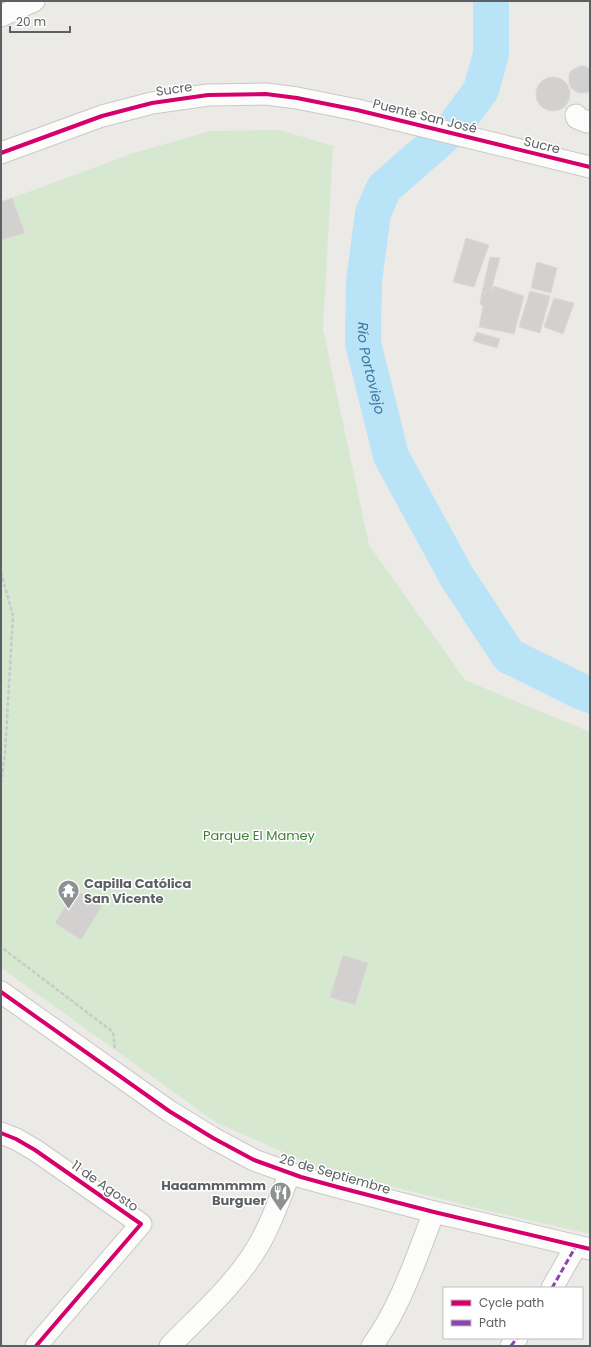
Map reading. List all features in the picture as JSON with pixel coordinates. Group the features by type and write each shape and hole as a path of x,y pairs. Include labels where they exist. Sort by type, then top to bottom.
{"street":[{"path":"1,16 34,1"},
{"name":"Sucre","path":"1,153 102,116 152,103 180,98 208,95 266,94 297,98 356,110"},
{"name":"Puente San José","path":"356,110 489,142"},
{"name":"Sucre","path":"489,142 590,167"},
{"name":"26 de Septiembre","path":"1,992 169,1111 213,1138 254,1160 334,1187 583,1247"},
{"name":"11 de Agosto","path":"1,1133 16,1139 35,1150 141,1224 36,1346"},
{"path":"170,1346 232,1282 259,1246 270,1224 290,1173"},
{"path":"372,1346 382,1332 402,1294 434,1212"},
{"path":"553,1287 583,1247"}],"path":[{"path":"1,572 13,616 1,783"},
{"path":"1,944 1,947 113,1032 118,1075"}],"green space":[{"name":"Parque El Mamey","path":"280,130 333,146 323,329 369,545 465,680 590,732 590,1234 481,1209 322,1169 217,1123 1,968 1,202 134,153 210,131"}],"building":[{"path":"580,66 590,69 590,90 587,93 578,93 571,88 569,83 569,74 572,70"},
{"path":"550,77 556,77 560,78 567,84 570,94 569,101 563,108 556,111 550,111 546,110 539,104 536,97 536,91 537,87 543,80"},
{"path":"12,198 25,233 1,240 1,202"},
{"path":"466,238 489,245 474,287 453,282"},
{"path":"490,257 500,258 491,291 486,290 485,294 482,292"},
{"path":"537,262 557,268 551,293 531,288"},
{"path":"494,286 524,296 514,334 479,327 483,306 480,304 482,292 485,294 486,290 491,291"},
{"path":"530,291 550,296 540,333 519,327"},
{"path":"554,298 574,303 563,334 544,327"},
{"path":"477,332 500,339 497,348 473,341"},
{"path":"76,890 102,906 81,940 55,923"},
{"path":"343,955 368,963 355,1005 330,997"}],"waterway":[{"name":"Río Portoviejo","path":"491,1 491,54 481,90 454,127 384,188 373,213 364,281 363,343 391,456 457,577 509,656 590,695"}],"marked path":[{"path":"553,1287 576,1246"},
{"path":"511,1346 516,1339"}],"cycle path":[{"path":"1,153 102,116 152,103 208,95 266,94 297,98 357,110 590,167"},
{"path":"1,992 169,1111 213,1138 254,1160 301,1177 341,1188 590,1249"},
{"path":"1,1133 16,1139 35,1150 141,1224 36,1346"}],"place":[{"name":"Capilla Católica San Vicente","path":"69,910"},
{"name":"Haaammmmm Burguer","path":"281,1212"}]}
